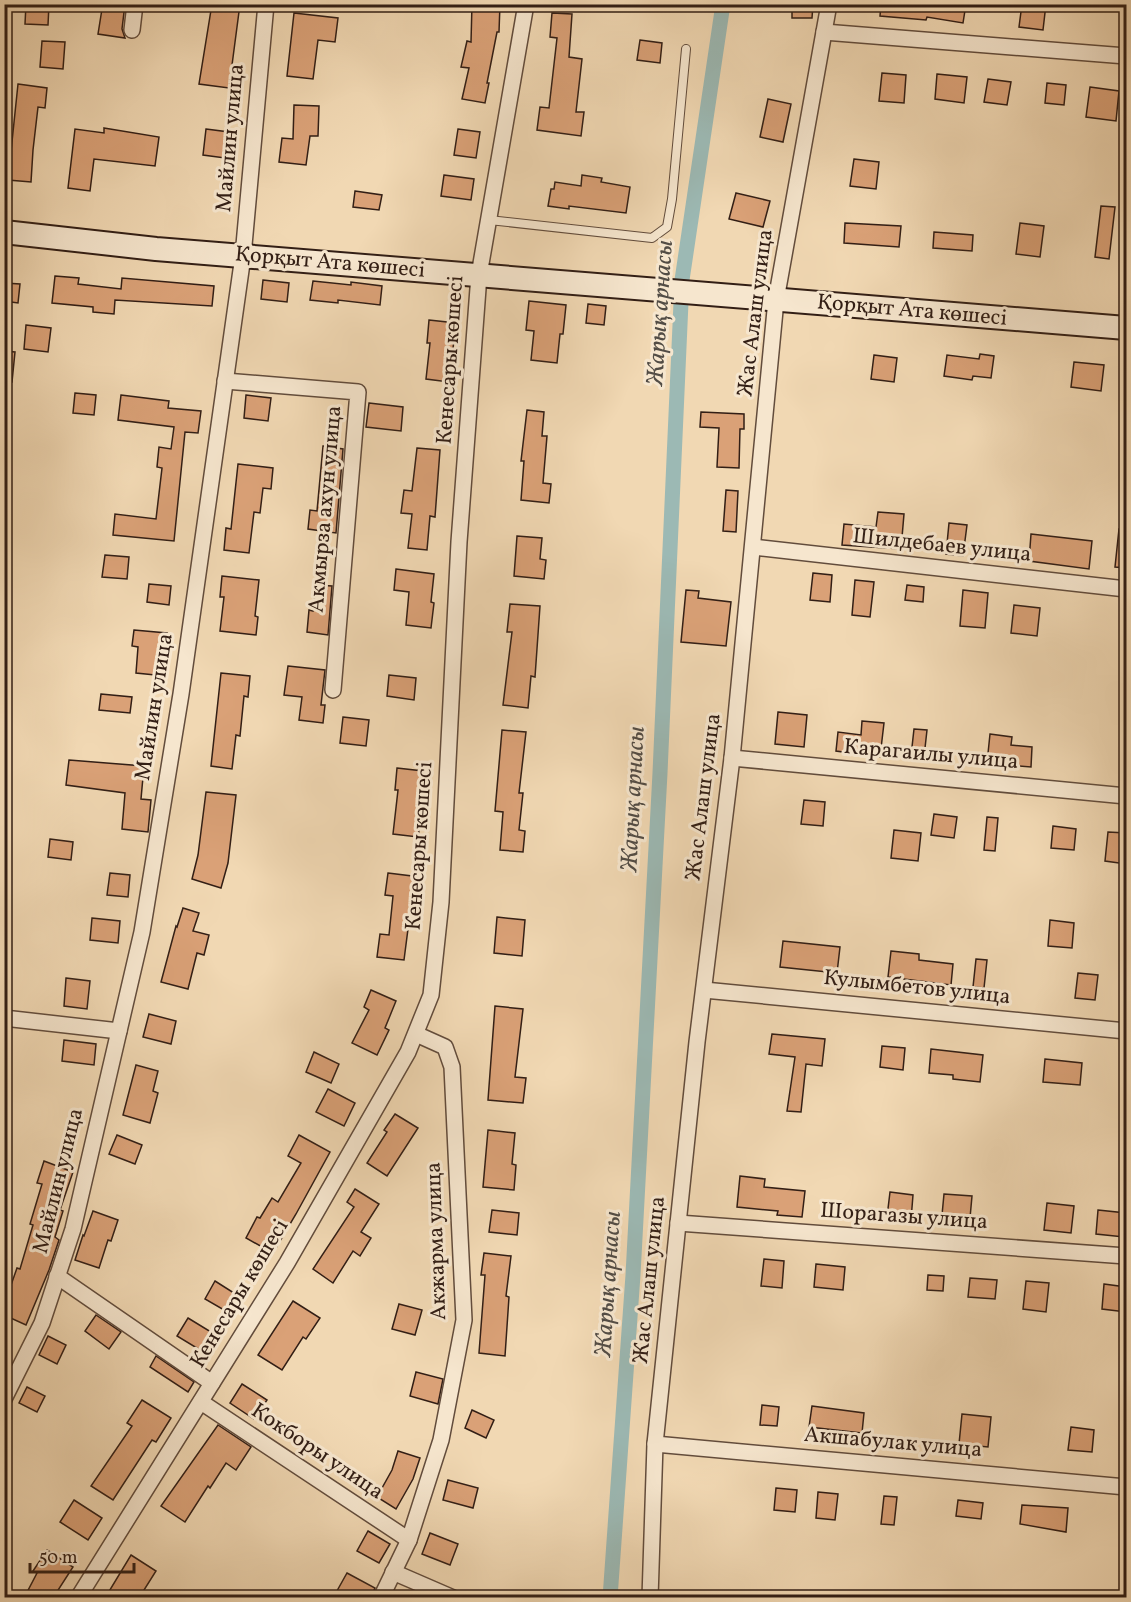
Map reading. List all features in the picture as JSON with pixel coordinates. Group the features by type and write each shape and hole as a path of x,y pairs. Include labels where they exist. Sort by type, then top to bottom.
{"main road":[{"name":"Қорқыт Ата көшесі","path":"4,232 243,256 1126,328"}],"street":[{"path":"132,30 135,4"},
{"name":"Майлин улица","path":"4,1399 42,1323 73,1229 146,909 181,694 243,256 266,4"},
{"name":"Кенесары көшесі","path":"78,1598 287,1263 408,1052 431,995 441,902 459,542 479,275 526,4"},
{"name":"Жас Алаш улица","path":"650,1598 656,1444 678,1223 732,758 776,300 829,4"},
{"path":"825,32 1126,56"},
{"name":"Акмырза ахун улица","path":"225,381 358,392 333,690"},
{"name":"Шилдебаев улица","path":"753,547 1126,589"},
{"name":"Карагаилы улица","path":"732,758 1126,796"},
{"name":"Кулымбетов улица","path":"704,990 1126,1031"},
{"path":"4,1018 119,1031"},
{"name":"Акжарма улица","path":"381,1598 409,1540 441,1440 464,1320 452,1067 445,1047 416,1034"},
{"name":"Шорагазы улица","path":"678,1223 1126,1256"},
{"path":"57,1276 212,1383"},
{"name":"Кокборы улица","path":"201,1402 409,1540"},
{"name":"Акшабулак улица","path":"656,1444 1126,1487"},
{"path":"393,1572 453,1598"}],"lane":[{"path":"489,220 652,238 667,227 672,199 686,49"}],"building":[{"path":"26,4 49,4 48,25 25,24"},
{"path":"109,4 125,4 122,29 125,38 98,34 102,9 108,10"},
{"path":"212,4 240,4 229,88 199,84"},
{"path":"472,4 500,4 499,32 497,32 485,103 462,99 469,68 461,67 467,41 471,42"},
{"path":"792,4 813,4 812,18 792,18"},
{"path":"881,4 966,4 963,23 927,17 926,20 880,16"},
{"path":"1022,4 1046,4 1043,30 1019,27"},
{"path":"294,13 338,18 335,42 318,40 313,79 287,76"},
{"path":"552,13 572,14 569,57 582,59 576,112 584,112 581,136 537,130 540,107 549,108 557,38 550,37"},
{"path":"640,40 662,43 660,63 637,60"},
{"path":"42,41 65,42 63,69 40,67"},
{"path":"882,73 906,75 904,103 879,101"},
{"path":"937,74 967,77 964,103 935,99"},
{"path":"988,79 1011,82 1007,105 984,102"},
{"path":"1047,83 1066,85 1064,105 1045,103"},
{"path":"18,84 47,88 45,108 38,107 31,182 8,180"},
{"path":"1090,87 1119,91 1116,121 1086,117"},
{"path":"768,99 791,104 783,142 760,137"},
{"path":"294,105 319,106 318,136 310,136 306,165 279,162 282,138 293,139"},
{"path":"104,128 159,137 155,166 94,159 90,191 68,188 75,129 104,133"},
{"path":"206,129 229,132 225,158 203,155"},
{"path":"458,129 480,132 476,158 454,155"},
{"path":"854,159 879,162 876,189 850,186"},
{"path":"444,175 474,179 471,200 441,196"},
{"path":"582,175 602,178 601,182 630,187 626,213 569,206 569,209 548,206 551,189 554,189 555,182 581,186"},
{"path":"355,191 382,195 379,210 353,207"},
{"path":"736,193 770,201 763,227 729,219"},
{"path":"1101,206 1115,207 1109,259 1095,257"},
{"path":"845,223 901,226 899,247 844,243"},
{"path":"1020,223 1044,226 1040,257 1016,254"},
{"path":"934,232 973,235 972,251 933,248"},
{"path":"55,276 79,278 78,284 121,289 122,278 214,286 212,306 115,300 114,314 93,312 93,307 52,303"},
{"path":"263,280 289,283 287,302 261,299"},
{"path":"313,281 382,286 380,305 338,300 338,303 310,300"},
{"path":"4,283 20,284 18,303 4,301"},
{"path":"529,301 566,305 557,363 531,360 534,331 526,330"},
{"path":"588,304 606,306 604,325 586,323"},
{"path":"429,320 456,323 449,382 426,379 430,343 427,343"},
{"path":"26,325 51,328 48,352 24,349"},
{"path":"4,351 15,352 12,382 4,382"},
{"path":"980,354 994,356 991,378 973,376 972,380 944,376 947,355 979,359"},
{"path":"874,355 897,358 894,382 871,379"},
{"path":"1074,362 1104,365 1101,391 1071,387"},
{"path":"75,393 96,395 94,415 73,413"},
{"path":"121,395 169,401 168,408 201,411 198,433 185,432 174,541 113,535 115,514 156,519 162,468 157,467 159,447 171,449 174,427 118,420"},
{"path":"246,395 271,398 268,421 244,418"},
{"path":"369,403 403,407 401,431 366,427"},
{"path":"527,410 544,412 542,436 547,436 543,483 551,484 549,503 521,500 524,461 521,461"},
{"path":"701,412 744,414 744,429 740,429 739,468 717,467 719,428 700,427"},
{"path":"323,446 343,449 336,533 308,529 310,510 317,511"},
{"path":"417,448 440,450 435,517 430,516 427,550 408,548 412,514 401,513 404,490 412,491"},
{"path":"238,464 273,468 271,489 263,488 260,513 254,512 249,553 224,550 226,528 231,529"},
{"path":"726,490 738,491 736,532 723,531"},
{"path":"878,512 904,514 901,549 842,545 844,524 876,527"},
{"path":"949,523 967,525 963,556 946,554"},
{"path":"1119,529 1126,530 1126,568 1115,567"},
{"path":"1031,534 1092,541 1089,569 1029,561"},
{"path":"517,536 542,538 540,559 546,560 544,579 514,576"},
{"path":"105,555 129,557 127,579 102,577"},
{"path":"396,569 434,574 431,628 406,625 409,592 394,590"},
{"path":"813,573 832,575 830,602 810,600"},
{"path":"222,576 259,580 255,616 258,617 256,635 220,631 224,597 220,597"},
{"path":"855,580 874,582 870,617 852,615"},
{"path":"149,584 171,586 169,605 147,602"},
{"path":"316,585 332,586 328,635 307,632 309,610 313,611"},
{"path":"907,585 924,587 923,602 905,600"},
{"path":"686,590 699,591 698,598 731,602 726,646 681,642"},
{"path":"963,590 988,593 985,628 960,626"},
{"path":"510,604 540,606 535,677 531,676 528,708 503,705 512,632 507,632"},
{"path":"1014,605 1040,608 1037,636 1011,633"},
{"path":"134,630 167,633 165,676 136,673 138,647 132,646"},
{"path":"288,666 325,670 321,705 325,705 323,723 299,720 302,697 284,695"},
{"path":"221,673 250,676 248,697 244,696 240,736 236,735 232,769 211,766"},
{"path":"389,675 416,678 414,700 387,696"},
{"path":"101,694 132,697 130,713 99,710"},
{"path":"778,712 807,715 804,747 775,744"},
{"path":"343,717 369,720 366,746 340,743"},
{"path":"862,721 884,723 880,757 836,751 838,732 861,735"},
{"path":"914,729 927,730 924,757 911,756"},
{"path":"502,730 526,732 519,793 523,793 519,830 525,831 523,852 500,850 503,812 495,811"},
{"path":"990,734 1012,737 1011,745 1032,747 1031,767 987,763"},
{"path":"69,760 144,766 141,799 151,800 148,832 122,829 125,793 66,785"},
{"path":"397,768 423,771 418,809 422,809 418,837 393,834 398,790 395,790"},
{"path":"206,792 236,795 228,863 221,888 192,879 198,855"},
{"path":"804,800 825,802 823,826 801,824"},
{"path":"934,814 957,817 954,838 931,835"},
{"path":"987,817 998,818 995,851 984,850"},
{"path":"1053,826 1076,829 1074,850 1051,848"},
{"path":"894,830 921,833 918,861 891,858"},
{"path":"1108,832 1126,833 1126,864 1105,861"},
{"path":"50,839 73,842 71,860 48,857"},
{"path":"110,873 130,875 128,897 107,895"},
{"path":"388,873 420,877 412,929 408,929 404,960 377,957 380,934 389,935 393,896 385,895"},
{"path":"183,908 199,913 193,931 209,935 204,955 197,953 188,989 161,982"},
{"path":"497,917 525,920 522,956 494,953"},
{"path":"92,918 120,921 118,943 90,940"},
{"path":"1050,920 1074,923 1072,948 1048,946"},
{"path":"783,941 840,947 837,973 780,967"},
{"path":"891,951 919,954 919,960 953,964 951,985 888,977"},
{"path":"976,959 987,960 984,988 973,987"},
{"path":"1078,973 1098,975 1095,1000 1075,998"},
{"path":"66,978 90,981 87,1009 64,1006"},
{"path":"371,990 396,1001 385,1028 389,1030 377,1055 352,1043 369,1010 364,1007"},
{"path":"495,1006 523,1009 515,1077 526,1078 523,1103 488,1100"},
{"path":"149,1014 176,1021 171,1044 143,1037"},
{"path":"772,1034 825,1039 822,1066 806,1064 801,1112 787,1111 795,1057 769,1054"},
{"path":"64,1040 96,1044 94,1065 62,1061"},
{"path":"882,1046 905,1048 903,1070 880,1067"},
{"path":"931,1049 983,1055 980,1082 953,1079 953,1075 929,1073"},
{"path":"314,1052 339,1064 331,1083 306,1072"},
{"path":"1045,1059 1082,1063 1080,1085 1043,1082"},
{"path":"136,1065 158,1071 153,1091 158,1093 150,1123 123,1115"},
{"path":"328,1089 355,1103 344,1126 316,1112"},
{"path":"395,1114 418,1128 387,1176 367,1163 387,1132 384,1130"},
{"path":"488,1130 515,1133 512,1164 516,1165 514,1190 483,1187"},
{"path":"117,1135 142,1145 135,1164 109,1154"},
{"path":"299,1135 330,1152 273,1253 246,1238 257,1217 260,1218 272,1198 278,1202 301,1163 288,1156"},
{"path":"44,1161 73,1172 60,1210 63,1211 55,1237 59,1240 26,1325 4,1315 4,1305 17,1268 20,1269 33,1225 30,1224 42,1184 37,1183"},
{"path":"740,1176 765,1179 764,1187 805,1191 802,1217 777,1215 778,1211 737,1207"},
{"path":"355,1189 379,1204 361,1232 371,1238 360,1256 353,1251 333,1283 313,1269 354,1207 347,1202"},
{"path":"890,1192 913,1195 911,1220 887,1217"},
{"path":"944,1194 972,1196 970,1218 942,1215"},
{"path":"1047,1203 1074,1206 1071,1233 1044,1230"},
{"path":"492,1210 519,1213 517,1235 489,1232"},
{"path":"1098,1210 1126,1213 1124,1237 1096,1234"},
{"path":"93,1211 118,1220 111,1241 108,1240 99,1268 75,1260"},
{"path":"484,1253 511,1256 506,1296 509,1297 505,1356 479,1353 485,1275 481,1275"},
{"path":"764,1259 784,1261 782,1288 761,1286"},
{"path":"816,1264 845,1267 843,1290 814,1287"},
{"path":"928,1275 944,1276 943,1291 927,1290"},
{"path":"970,1278 997,1280 995,1299 968,1297"},
{"path":"215,1281 234,1293 224,1310 205,1299"},
{"path":"1026,1281 1049,1283 1046,1312 1023,1309"},
{"path":"1104,1284 1126,1287 1126,1312 1102,1309"},
{"path":"293,1301 320,1318 306,1339 303,1337 282,1370 258,1355"},
{"path":"399,1304 422,1310 415,1335 392,1329"},
{"path":"96,1315 121,1332 109,1349 85,1331"},
{"path":"188,1318 211,1332 200,1350 177,1336"},
{"path":"48,1336 66,1345 57,1364 39,1355"},
{"path":"156,1356 194,1382 188,1392 150,1367"},
{"path":"416,1372 443,1379 438,1404 410,1396"},
{"path":"242,1384 267,1400 254,1419 230,1403"},
{"path":"27,1387 45,1396 37,1412 19,1403"},
{"path":"142,1400 171,1418 156,1442 152,1440 113,1500 91,1486 132,1426 127,1423"},
{"path":"762,1405 779,1407 777,1426 760,1425"},
{"path":"812,1406 864,1413 862,1433 809,1427"},
{"path":"472,1410 494,1420 486,1438 465,1428"},
{"path":"962,1414 991,1417 988,1447 959,1444"},
{"path":"218,1425 251,1447 236,1470 226,1463 185,1522 161,1506"},
{"path":"1071,1427 1094,1430 1092,1452 1068,1450"},
{"path":"398,1451 420,1458 413,1479 396,1509 377,1497 392,1470"},
{"path":"448,1480 478,1488 473,1508 443,1500"},
{"path":"776,1488 797,1490 795,1512 774,1510"},
{"path":"818,1492 838,1494 835,1520 816,1518"},
{"path":"884,1496 897,1497 894,1525 881,1524"},
{"path":"74,1500 102,1518 88,1540 60,1522"},
{"path":"958,1500 983,1503 981,1519 956,1516"},
{"path":"1022,1505 1068,1508 1066,1532 1020,1524"},
{"path":"368,1531 390,1544 379,1563 357,1551"},
{"path":"430,1533 458,1544 450,1565 422,1554"},
{"path":"47,1550 73,1567 53,1598 24,1598 37,1573 33,1571"},
{"path":"131,1555 156,1571 139,1598 105,1598"},
{"path":"347,1573 375,1588 370,1598 333,1598"}],"waterway":[{"name":"Жарық арнасы","path":"610,1598 633,1275 660,773 682,280 723,4"}]}
